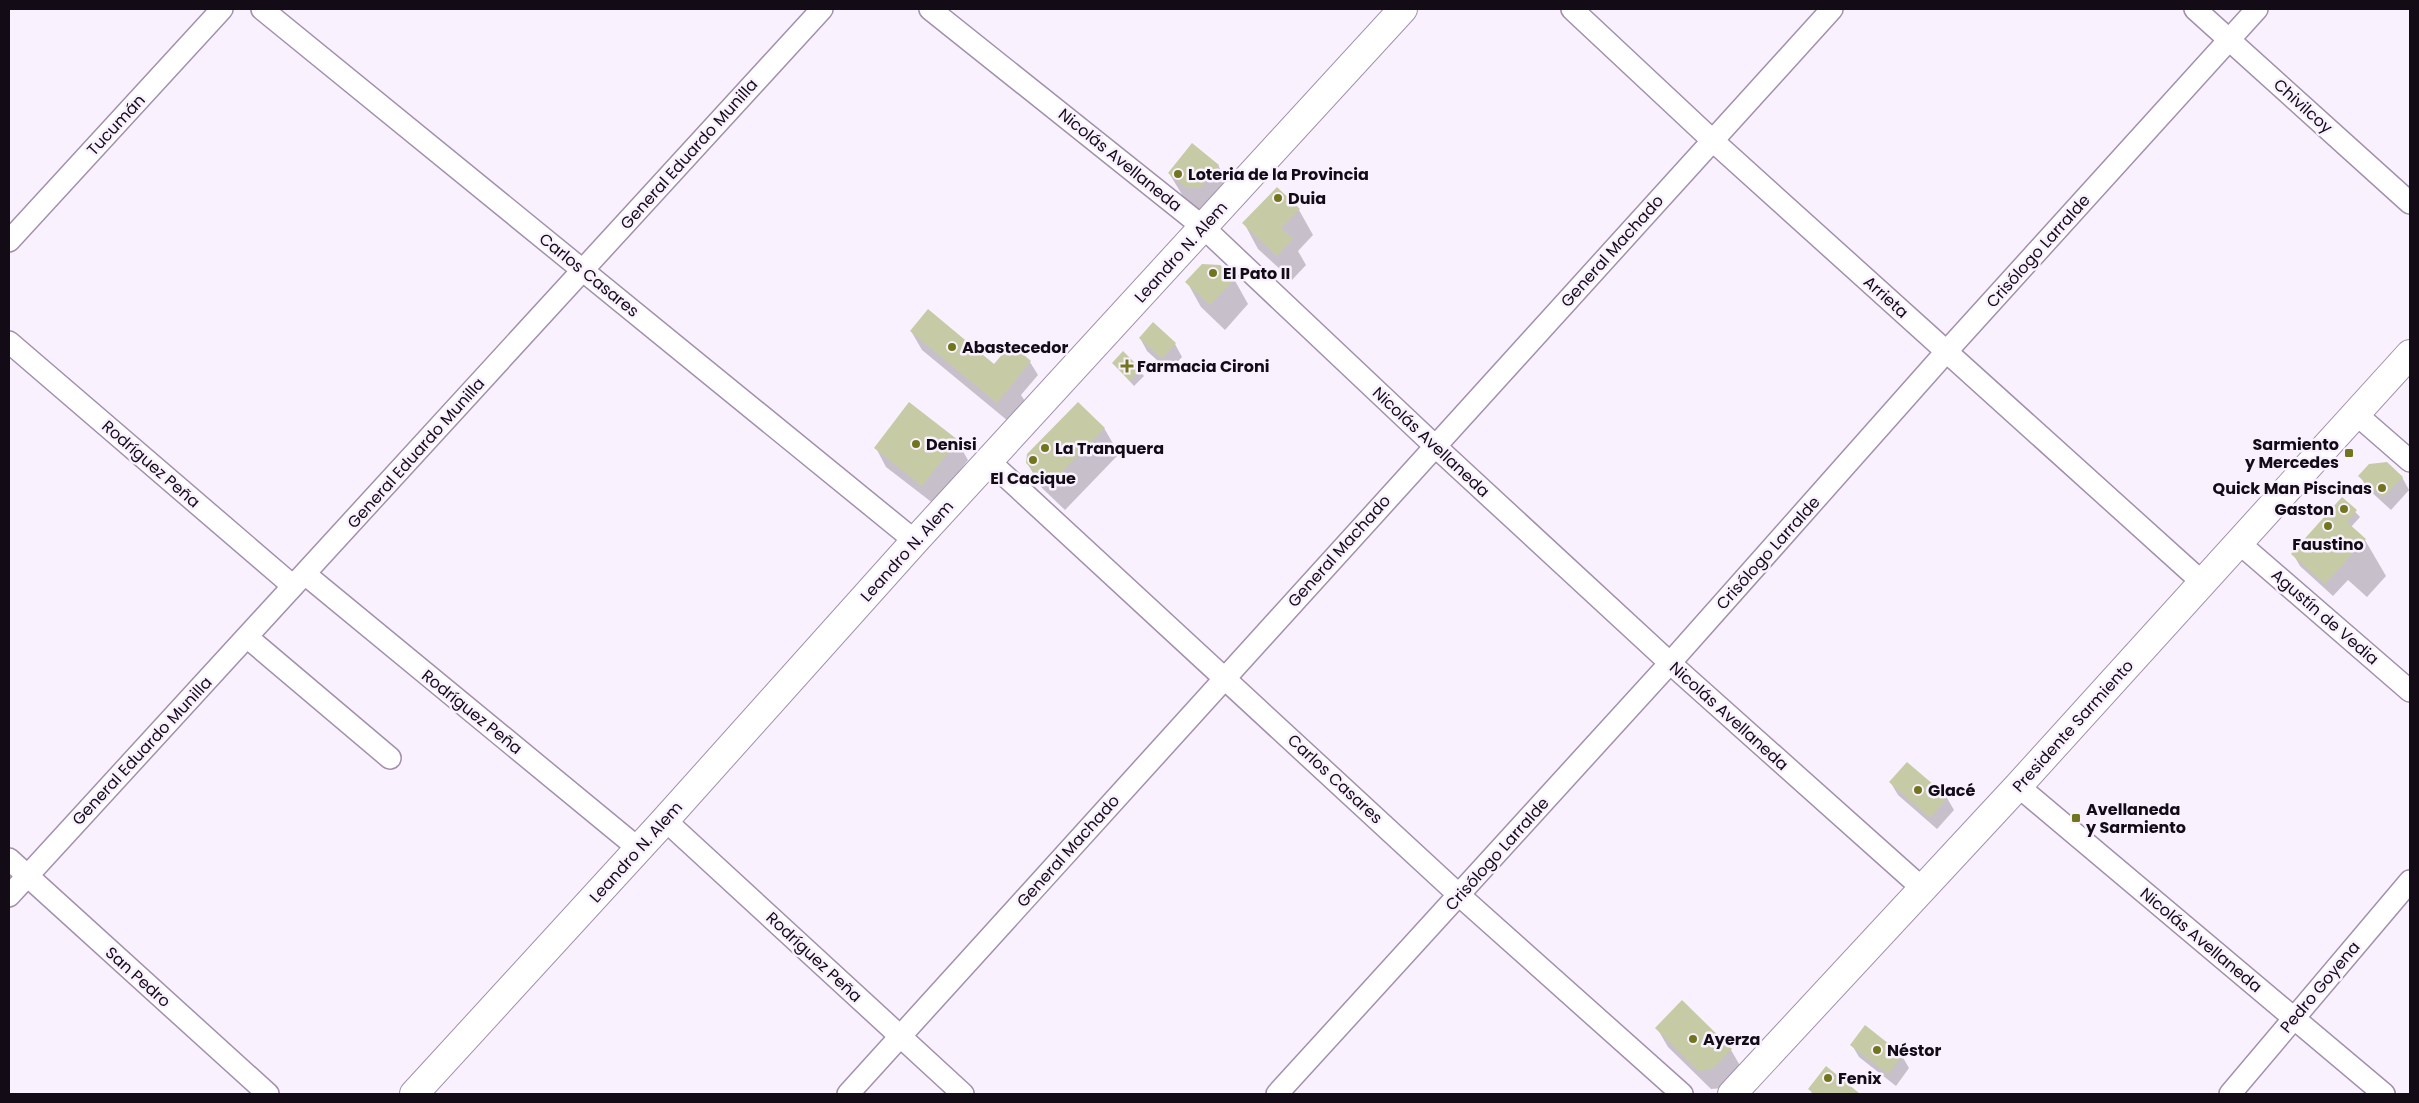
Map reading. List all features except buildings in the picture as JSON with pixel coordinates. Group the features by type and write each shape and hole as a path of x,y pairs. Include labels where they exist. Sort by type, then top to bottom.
{"street":[{"name":"Tucumán","path":"9,241 222,9"},
{"name":"Carlos Casares","path":"262,9 915,541"},
{"name":"General Eduardo Munilla","path":"9,896 822,9"},
{"name":"Nicolás Avellaneda","path":"930,9 1203,227 1435,446 1670,663 1922,888"},
{"name":"Leandro N. Alem","path":"414,1094 666,820 915,541 1402,9"},
{"name":"Arrieta","path":"1572,9 1712,140 2203,583"},
{"name":"General Machado","path":"848,1094 901,1038 1224,677 1832,9"},
{"name":"Chivilcoy","path":"2195,9 2410,203"},
{"name":"Crisólogo Larralde","path":"1276,1094 1670,663 1946,352 2256,9"},
{"name":"Rodríguez Peña","path":"9,342 299,580 639,849"},
{"name":"Presidente Sarmiento","path":"1732,1094 2018,786 2410,354"},
{"path":"2356,414 2410,461"},
{"name":"Carlos Casares","path":"990,461 1459,895 1682,1094"},
{"name":"Agustín de Vedia","path":"2239,543 2410,691"},
{"path":"246,637 390,758"},
{"name":"Nicolás Avellaneda","path":"2018,786 2384,1094"},
{"name":"Rodríguez Peña","path":"666,820 963,1094"},
{"name":"San Pedro","path":"9,859 268,1094"},
{"name":"Pedro Goyena","path":"2230,1094 2410,881"}],"place":[{"name":"Loteria de la Provincia","path":"1178,174"},
{"name":"Duia","path":"1278,198"},
{"name":"El Pato II","path":"1213,273"},
{"name":"Abastecedor","path":"952,347"},
{"name":"Farmacia Cironi","path":"1127,366"},
{"name":"Denisi","path":"916,444"},
{"name":"La Tranquera","path":"1045,448"},
{"name":"Sarmiento y Mercedes","path":"2349,453"},
{"name":"El Cacique","path":"1033,460"},
{"name":"Quick Man Piscinas","path":"2382,488"},
{"name":"Gaston","path":"2344,509"},
{"name":"Faustino","path":"2328,526"},
{"name":"Glacé","path":"1918,790"},
{"name":"Avellaneda y Sarmiento","path":"2076,818"},
{"name":"Ayerza","path":"1693,1039"},
{"name":"Néstor","path":"1877,1050"},
{"name":"Fenix","path":"1828,1078"}]}
